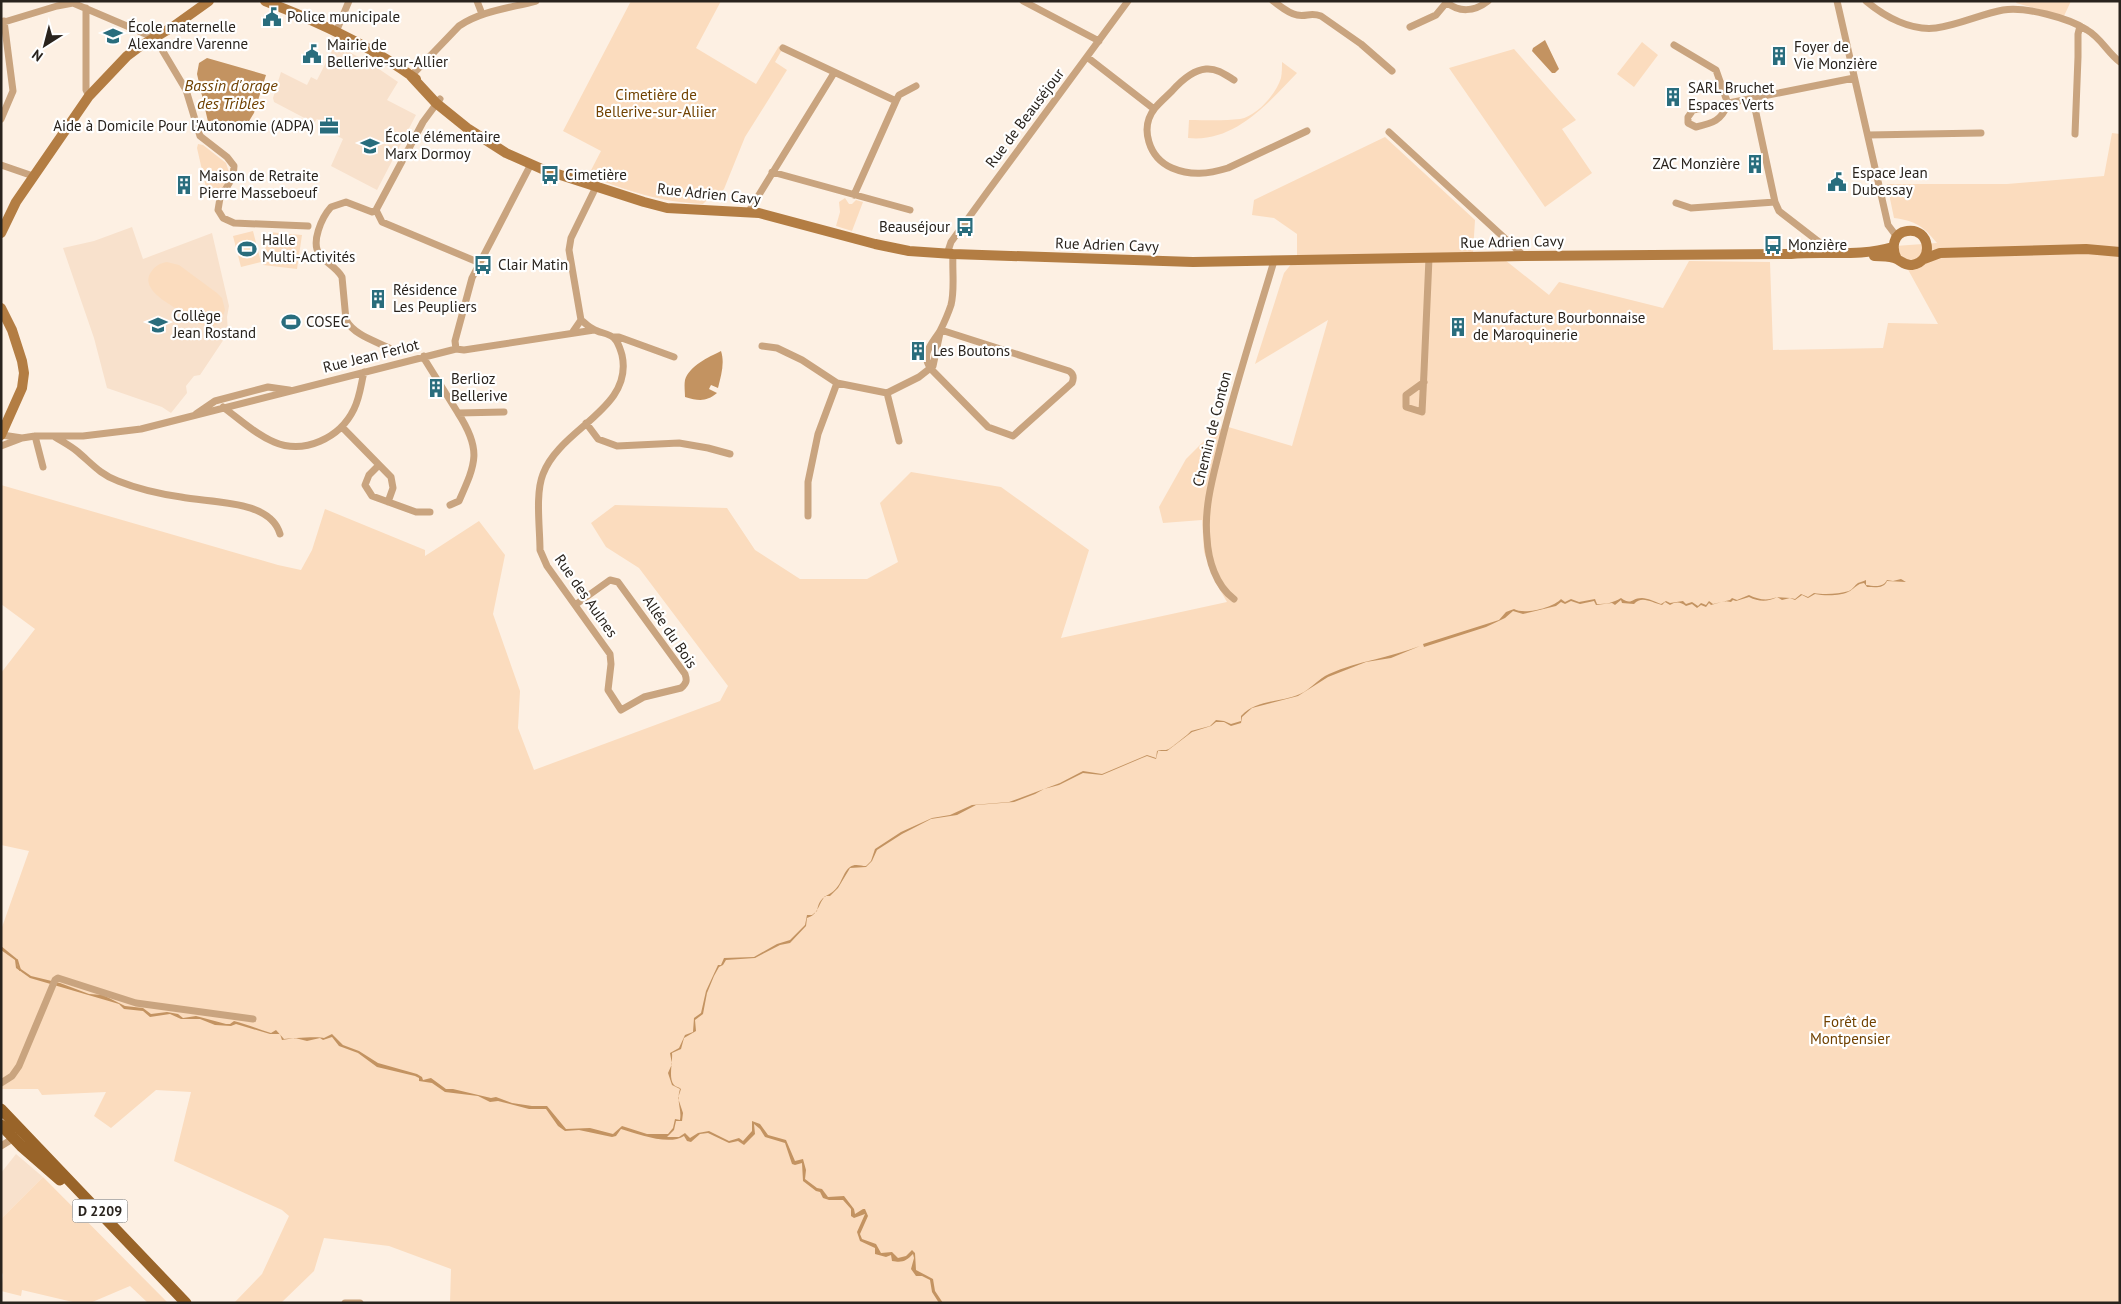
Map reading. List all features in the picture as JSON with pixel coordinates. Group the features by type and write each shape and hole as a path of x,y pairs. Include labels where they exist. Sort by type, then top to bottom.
{"main road":[{"path":"1,233 16,202 89,96 139,46 155,38 209,1"},
{"name":"Rue Adrien Cavy","path":"265,1 336,32 383,57 412,76 450,114 487,142 531,164 667,208 749,211 909,251 1193,262 1524,256 1791,254 1884,256 1897,258"},
{"path":"1940,253 1928,246 1923,236 1918,232 1907,231 1897,236 1893,248 1897,258 1909,265 1940,253 2086,249 2120,252"},
{"path":"1924,259 1928,246"},
{"name":"Rue Adrien Cavy","path":"1791,254 1877,252 1893,248"},
{"path":"1,308 14,338 24,373 22,388 1,435"},
{"name":"D 2209","path":"1,1109 8,1129 178,1303"},
{"name":"D 2209","path":"8,1129 90,1201 186,1303"}],"street":[{"path":"336,32 349,1"},
{"path":"477,1 482,14"},
{"path":"412,76 459,26 468,20 482,14 536,1"},
{"path":"1023,1 1099,41"},
{"name":"Rue de Beauséjour","path":"950,254 952,242 1128,1"},
{"path":"1273,1 1292,14 1299,16 1314,13 1321,16 1361,44 1392,71"},
{"path":"1410,27 1436,15 1446,2 1453,8 1467,10 1481,7 1488,1"},
{"path":"1837,1 1888,225 1897,236"},
{"path":"1866,1 1887,16 1922,28 1937,28 2002,10 2017,9 2059,19 2080,26 2095,36 2120,62"},
{"path":"1,119 13,91 2,22 73,2 155,38 179,75 186,90 200,136 228,157 234,166 233,177 220,198 218,210 223,218 234,223 308,226"},
{"path":"86,8 86,90 89,96"},
{"path":"2075,134 2078,34 2080,26"},
{"path":"1674,45 1716,70 1728,104 1724,115 1712,124 1696,127 1688,123 1688,117 1693,110 1728,104 1854,78"},
{"path":"783,48 896,101"},
{"path":"1087,57 1154,109"},
{"path":"1234,80 1213,69 1198,71 1178,85 1154,109 1148,127 1148,140 1154,154 1165,165 1193,174 1215,172 1228,168 1307,131"},
{"path":"749,211 834,73"},
{"path":"854,195 899,95 916,86"},
{"path":"1753,99 1775,202 1779,211 1832,252"},
{"path":"389,348 356,331 348,324 342,277 339,271 319,254 317,249 319,230 330,207 346,202 372,212 376,210 423,122 438,101"},
{"path":"1389,132 1524,256"},
{"path":"1868,135 1981,132"},
{"path":"456,349 456,341 472,278 531,164"},
{"path":"1,165 33,176"},
{"path":"772,172 910,210"},
{"path":"596,186 571,238 569,250 581,320 594,330 674,357"},
{"path":"1676,203 1691,208 1775,202"},
{"path":"376,210 382,222 480,263"},
{"path":"1813,252 1815,240"},
{"path":"762,346 777,348 837,383 886,393 919,377 931,369 935,362 940,330 953,294 950,254"},
{"path":"1424,382 1429,258"},
{"name":"Chemin de Conton","path":"1234,599 1226,593 1209,556 1206,537 1207,511 1225,426 1274,261"},
{"path":"572,333 581,320"},
{"path":"572,333 594,330"},
{"path":"931,369 988,427 1013,436 1017,435 1072,383 1074,378 1072,373 986,343 940,330"},
{"name":"Rue Jean Ferlot","path":"1,446 22,438 35,436 80,436 141,429 424,356 456,349 464,350 572,333"},
{"name":"Rue des Aulnes","path":"613,337 620,348 624,363 622,380 616,395 550,459 543,473 540,483 540,550 542,558 610,654 611,664 608,690 621,710"},
{"path":"424,356 424,360 473,439 473,471 459,501 450,505"},
{"path":"223,407 261,436 296,447 313,444 328,437 342,427 357,402 364,372"},
{"path":"808,516 808,482 818,434 837,383"},
{"name":"Rue Jean Ferlot","path":"196,415 215,401 268,387 293,391"},
{"path":"886,393 899,441"},
{"path":"458,413 504,412"},
{"path":"586,423 598,439 616,446 679,443 730,454"},
{"path":"342,427 391,477 393,482 388,502"},
{"name":"Rue Jean Ferlot","path":"1,435 22,438"},
{"path":"35,436 43,467"},
{"path":"54,436 75,450 108,477 136,488 183,498 224,502 255,510 274,520 280,534"},
{"path":"75,450 80,436"},
{"path":"379,465 369,475 366,485 372,496 416,512 430,512"},
{"name":"Allée du Bois","path":"575,605 610,580 618,582 685,674 687,680 681,688 644,697 621,710"},
{"path":"1,1083 12,1076 18,1066 54,983 64,978 136,1003 253,1019"},
{"path":"1,1146 8,1129"},
{"path":"345,1303 360,1303"}],"shaded area":[{"path":"339,46 398,82 387,100 416,115 377,190 331,166 343,139 322,128 323,123 317,119 314,123 274,102 273,98 281,72 307,85 311,77 317,80 333,49 336,50"},
{"name":"Collège Jean Rostand","path":"132,227 143,259 212,233 229,306 227,317 228,333 200,375 194,376 186,386 187,393 171,413 162,407 107,388 94,338 63,248 94,241"},
{"path":"16,1154 43,1177 1,1219 1,1173"}],"green space":[{"name":"Cimetière de Bellerive-sur-Aliier","path":"631,1 721,1 696,48 756,84 779,46 783,48 775,62 787,70 745,137 724,189 713,200 710,197 703,204 673,201 645,195 588,176 601,151 563,131"},
{"path":"2017,1 2071,1 2064,16 2016,3"},
{"path":"1642,42 1658,55 1634,87 1617,74"},
{"path":"1514,49 1576,120 1562,129 1592,173 1545,207 1449,68"},
{"path":"1282,62 1297,73 1249,119 1221,134 1205,138 1188,138 1189,120 1240,119 1253,114 1275,91 1281,76"},
{"name":"Forêt de Montpensier","path":"2112,133 2120,134 2120,1303 450,1303 451,1269 389,1246 324,1238 314,1271 281,1303 234,1303 262,1274 289,1216 282,1210 174,1161 191,1092 156,1090 111,1128 94,1116 106,1092 42,1095 38,1089 1,1089 1,930 29,851 1,845 1,673 35,629 1,604 1,485 301,570 312,550 325,509 425,550 425,556 479,521 505,555 493,614 520,691 518,728 534,770 720,701 728,686 639,568 606,547 591,523 615,505 727,508 755,550 800,579 867,579 898,562 880,503 911,472 1001,487 1089,550 1061,638 1227,602 1216,583 1204,552 1202,520 1163,523 1159,507 1186,459 1203,442 1225,426 1292,446 1328,320 1255,364 1284,273 1297,257 1297,234 1274,218 1252,215 1254,200 1385,137 1475,220 1473,252 1495,252 1549,295 1559,282 1663,308 1689,261 1770,262 1773,350 1883,348 1888,323 1938,324 1895,246 1937,243 1919,225 1894,218 1887,184 2007,184 2104,176"},
{"path":"198,144 203,145 226,163 230,175 223,188 207,192 197,148"},
{"path":"845,198 849,204 856,200 863,202 852,231 836,226 840,212 839,202"},
{"name":"Halle Multi-Activités","path":"253,231 261,262 241,267 233,236"},
{"path":"268,232 302,235 297,269 263,265"},
{"path":"167,262 179,265 222,298 225,310 221,320 216,325 210,327 196,323 151,289 149,278 151,272 158,265"},
{"path":"43,1177 168,1303 148,1303 130,1286 90,1303 77,1303 22,1290 21,1296 1,1291 3,1275 1,1270 1,1219"}],"water":[{"path":"1545,40 1559,69 1555,73 1552,73 1532,51 1533,48"},
{"name":"Bassin d'orage des Tribles","path":"207,58 266,75 254,113 246,126 209,126 197,74 199,63"},
{"path":"721,351 723,365 718,388 711,385 709,389 717,393 702,400 685,397 685,380 687,375 700,363"},
{"path":"1901,579 1906,582 1887,581 1886,584 1876,587 1867,587 1864,583 1858,585 1850,591 1843,594 1828,595 1815,594 1808,598 1802,595 1795,600 1790,598 1795,599 1801,594 1808,597 1814,593 1841,593 1849,591 1858,583 1866,580 1866,585 1875,586 1885,583 1887,580"},
{"path":"1749,595 1763,599 1777,597 1767,601 1760,601 1749,597 1731,602 1725,601 1732,598 1737,600"},
{"path":"1777,597 1790,598 1782,600"},
{"path":"1621,598 1630,602 1642,598 1661,604 1666,601 1670,603 1683,601 1686,604 1692,602 1698,606 1701,603 1706,605 1709,601 1713,604 1722,602 1711,605 1709,603 1706,607 1701,605 1697,608 1692,604 1686,606 1676,603 1670,605 1665,602 1662,605 1647,600 1640,600 1634,604 1622,603 1621,600 1615,605 1612,603 1596,605 1594,601 1580,604 1571,601 1565,604 1561,602 1556,606 1523,614 1513,611 1505,618 1486,627 1424,647 1423,644 1499,620 1506,612 1514,609 1519,611 1538,610 1552,605 1561,599 1565,602 1571,599 1579,602 1595,599 1597,604 1609,603"},
{"path":"1420,646 1391,658 1367,662"},
{"path":"1365,662 1328,677 1298,696 1252,708 1300,694 1329,674"},
{"path":"1252,708 1242,717 1241,723 1231,726 1224,722 1216,722 1211,726 1192,732 1167,751 1158,751 1156,759 1147,756 1102,775 1083,773 1059,785 1044,789 1014,802 976,805 957,815 931,819 877,850 872,861 866,867 850,868 838,888 830,896 826,896 835,890 850,867 856,865 866,866 871,861 875,849 901,832 932,818 950,815 972,805 1009,802 1060,783 1083,771 1102,774 1147,755 1156,758 1157,751 1169,749 1191,731 1210,726 1216,720 1224,721 1231,724 1241,721 1241,716"},
{"path":"816,912 811,917 807,918 806,926 790,943 780,945 755,958 726,960 723,965 719,967 707,993 703,1014 695,1020 696,1031 684,1038 681,1049 672,1053 672,1063 670,1053 679,1048 685,1035 693,1032 694,1018 701,1013 706,991 718,965 721,965 724,958 754,957 777,944 790,940 805,925 807,915 812,915"},
{"path":"1,946 17,959 18,967 31,976 60,983 89,994 103,995 125,1006 143,1008 151,1014 167,1012 178,1014 183,1018 196,1016 226,1024 234,1021 271,1033 276,1030 280,1034 270,1034 236,1024 231,1026 215,1025 200,1019 181,1019 170,1014 150,1017 143,1011 124,1009 119,1004 30,978 16,968 15,960 1,950"},
{"path":"332,1034 343,1045 359,1051 378,1063 417,1074 423,1080 431,1078 446,1089 491,1098 496,1097 512,1103 547,1106 566,1129 590,1128 613,1134 622,1126 647,1134 668,1134 673,1128 675,1119 680,1120 679,1100 683,1113 682,1121 676,1121 674,1130 667,1137 679,1137 685,1133 690,1138 698,1133 709,1131 729,1141 739,1138 743,1141 752,1131 752,1121 760,1124 768,1135 786,1140 795,1161 803,1159 806,1170 805,1179 817,1188 822,1189 828,1197 844,1196 854,1209 855,1214 865,1209 868,1216 860,1234 862,1239 876,1244 881,1253 892,1252 898,1258 906,1256 912,1250 915,1253 916,1270 933,1279 935,1291 943,1303 939,1303 932,1292 930,1280 922,1276 916,1276 911,1269 914,1258 913,1254 906,1260 899,1262 892,1261 891,1255 886,1257 875,1254 875,1248 860,1241 857,1232 865,1214 854,1218 851,1216 851,1209 843,1200 823,1198 820,1192 803,1181 802,1163 792,1164 785,1143 765,1137 754,1124 755,1134 744,1145 738,1141 729,1143 708,1133 700,1134 691,1142 687,1141 684,1136 670,1140 644,1136 621,1129 616,1136 612,1137 579,1130 565,1131 558,1126 546,1109 529,1109 498,1101 490,1102 478,1096 445,1092 432,1083 419,1081 419,1078 415,1076 377,1067 358,1053 339,1046 332,1037 323,1040 320,1038 307,1041 295,1038 321,1037 324,1038"},
{"path":"672,1065 672,1082 681,1089 679,1096 680,1089 672,1085 668,1073"}],"waterway":[{"path":"17,960 20,970"}],"place":[{"name":"Police municipale","path":"272,17"},
{"name":"École maternelle Alexandre Varenne","path":"113,36"},
{"name":"Mairie de Bellerive-sur-Allier","path":"312,54"},
{"name":"Foyer de Vie Monzière","path":"1779,56"},
{"name":"SARL Bruchet Espaces Verts","path":"1673,97"},
{"name":"Aide à Domicile Pour l'Autonomie (ADPA)","path":"329,126"},
{"name":"École élémentaire Marx Dormoy","path":"370,146"},
{"name":"ZAC Monzière","path":"1755,164"},
{"name":"Cimetière","path":"550,175"},
{"name":"Espace Jean Dubessay","path":"1837,182"},
{"name":"Maison de Retraite Pierre Masseboeuf","path":"184,185"},
{"name":"Beauséjour","path":"965,227"},
{"name":"Monzière","path":"1773,245"},
{"name":"Halle Multi-Activités","path":"247,249"},
{"name":"Clair Matin","path":"483,265"},
{"name":"Résidence Les Peupliers","path":"378,299"},
{"name":"COSEC","path":"291,322"},
{"name":"Collège Jean Rostand","path":"158,325"},
{"name":"Manufacture Bourbonnaise de Maroquinerie","path":"1458,327"},
{"name":"Les Boutons","path":"918,351"},
{"name":"Berlioz Bellerive","path":"436,388"}]}
